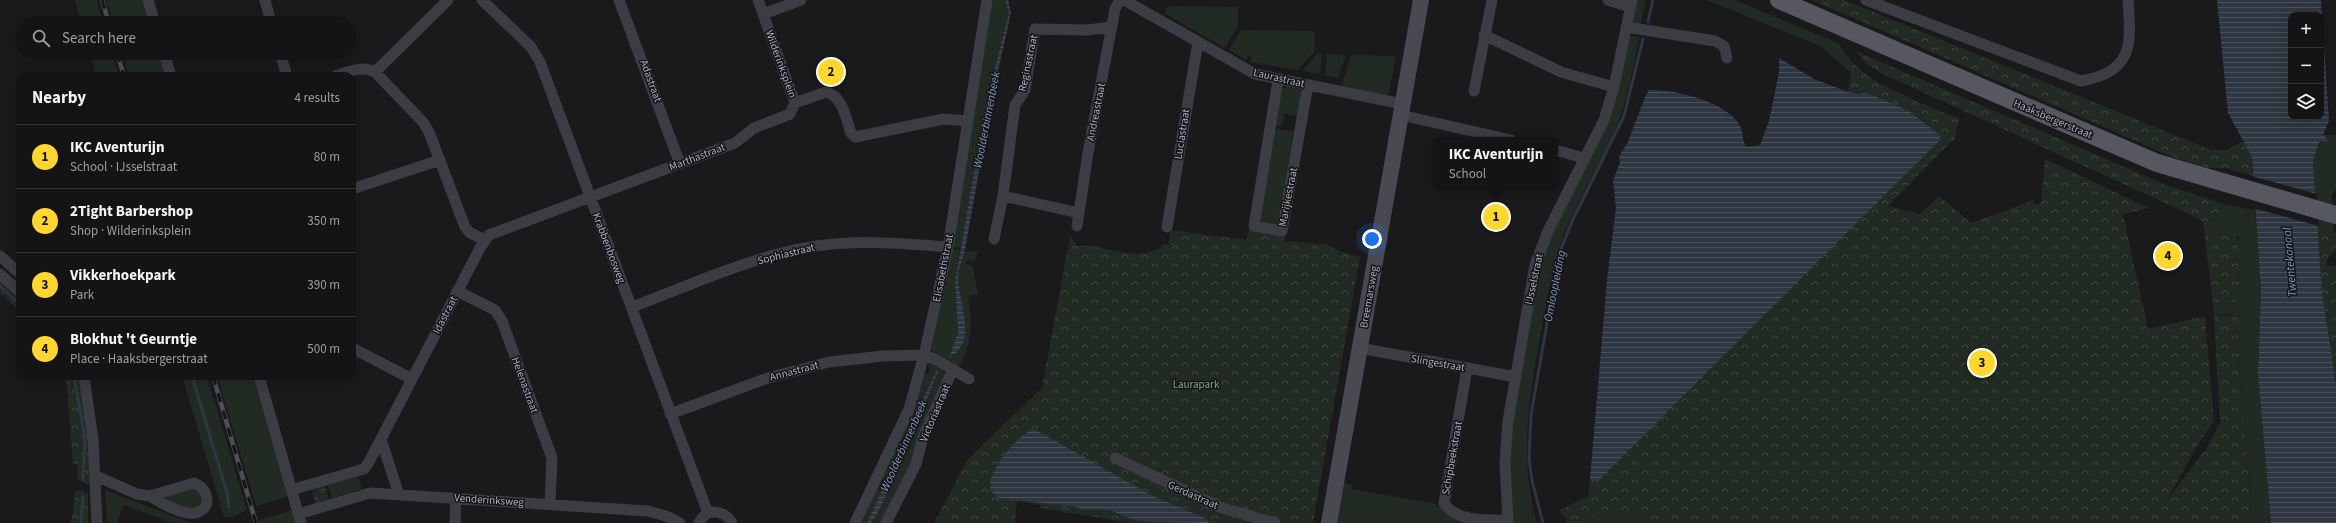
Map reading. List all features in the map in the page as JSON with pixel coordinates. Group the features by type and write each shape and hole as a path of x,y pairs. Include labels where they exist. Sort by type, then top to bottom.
{"main road":[{"name":"Haaksbergerstraat","path":"1779,0 2157,163 2332,214"}],"street":[{"path":"148,0 153,16"},
{"path":"265,0 270,16"},
{"path":"375,72 448,0"},
{"name":"Krabbenbosweg","path":"482,0 531,47 538,58 708,513"},
{"name":"Adastraat","path":"619,0 680,164"},
{"name":"Wilderinksplein","path":"758,0 795,103 826,92 830,93 838,98 852,133 855,136 860,137 949,118 968,121"},
{"name":"Elisabethstraat","path":"855,523 909,410 924,355 948,247 987,0"},
{"name":"Andreastraat","path":"1077,226 1112,27 1116,9 1120,0"},
{"name":"Laurastraat","path":"1124,0 1244,70 1278,80 1308,85 1402,109 1500,137"},
{"name":"Breemarsweg","path":"1329,523 1421,0"},
{"path":"1474,91 1492,0"},
{"path":"1608,0 1631,3"},
{"path":"1866,0 2068,78 2081,81 2107,74 2116,67 2126,54 2131,38 2128,0"},
{"path":"763,14 800,1"},
{"name":"IJsselstraat","path":"1507,521 1506,441 1535,265 1548,231 1604,120 1614,87 1631,3"},
{"name":"Reginastraat","path":"994,239 1003,196 1015,105 1025,90 1035,29 1087,30 1112,27"},
{"path":"1626,27 1715,41 1724,46 1726,58"},
{"path":"1484,35 1562,72 1614,87"},
{"name":"Luciastraat","path":"1167,227 1198,42"},
{"path":"166,60 170,72"},
{"path":"282,60 286,72"},
{"path":"351,72 367,69 375,72 419,116 430,132 465,227 470,233 485,240"},
{"name":"Marijkestraat","path":"1278,80 1254,226 1282,232 1308,85"},
{"name":"Marthastraat","path":"589,197 735,143 754,128 790,114 795,103"},
{"path":"1558,151 1584,158"},
{"path":"356,188 440,160"},
{"path":"1003,196 1079,213"},
{"name":"Idastraat","path":"381,439 457,291 489,235 589,197"},
{"name":"Sophiastraat","path":"632,307 748,264 804,248 858,243 896,243 948,247"},
{"path":"0,256 16,270"},
{"path":"0,274 16,288"},
{"name":"Helenastraat","path":"457,291 494,310 502,321 552,458 550,504"},
{"name":"Slingestraat","path":"1360,348 1516,377"},
{"path":"356,350 412,379"},
{"name":"Victoriastraat","path":"924,355 954,369 969,379"},
{"name":"Annastraat","path":"670,414 768,378 829,362 884,356 924,355"},
{"name":"Schipbeekstraat","path":"1467,368 1444,503 1449,512 1457,515 1507,521"},
{"name":"Victoriastraat","path":"886,523 916,464 923,437 954,369"},
{"path":"84,380 96,476 97,523"},
{"path":"260,380 299,518"},
{"path":"291,490 364,469 381,439"},
{"path":"381,439 399,495"},
{"name":"Gerdastraat","path":"1115,458 1222,508 1275,523"},
{"path":"96,476 137,494 150,496 159,502 190,514 202,511 206,505 208,497 204,489 194,483 150,496"},
{"name":"Venderinksweg","path":"299,518 370,493 648,511 662,514 680,523"},
{"path":"455,523 456,498"},
{"path":"699,523 708,513 718,512 725,515 732,523"}],"green space":[{"path":"75,0 97,0 101,16 79,16"},
{"path":"106,0 143,0 148,16 111,16"},
{"path":"992,0 1005,0 1009,13 986,103 961,247 953,247"},
{"path":"1633,0 1646,0 1640,29 1627,27"},
{"path":"1707,0 1735,0 1838,43 1852,62 1850,72 1820,46"},
{"path":"1812,0 1844,0 2211,150 2227,150 2243,141 2252,157 2253,176 2225,168 2208,168 2170,156"},
{"path":"1168,6 1238,7 1238,26 1225,48 1164,13"},
{"path":"1241,30 1315,31 1314,52 1298,70 1250,62 1252,58 1248,55 1246,60 1229,50"},
{"path":"1630,36 1640,37 1624,106 1616,128 1581,197 1562,240 1556,258 1550,288 1535,368 1528,420 1528,471 1531,497 1537,523 1511,523 1508,447 1538,271 1545,248 1611,110"},
{"path":"1856,51 2166,185 2224,204 2214,220 2203,222 2191,215 1881,73 1867,64"},
{"path":"1317,54 1322,54 1320,74 1302,71"},
{"path":"1327,54 1346,55 1338,78 1325,75"},
{"path":"1351,55 1396,56 1388,96 1341,87"},
{"path":"92,60 114,60 118,72 95,72"},
{"path":"124,60 161,60 164,72 128,72"},
{"path":"1852,62 1863,72 1889,88 1959,119 1955,138 1888,206 1920,214 1939,196 1971,223 2034,200 2034,205 2041,202 2045,159 2149,208 2123,214 2148,329 2205,316 2214,421 2200,441 2167,500 2206,449 2220,423 2214,316 2237,315 2239,317 2238,354 2253,523 1655,523 1632,513 1605,513 1580,521 1568,520 1558,511 1588,496 1590,479 1599,480 1884,195 1940,135 1914,114 1857,92 1848,92"},
{"path":"1288,86 1302,91 1299,117 1285,114 1282,126 1274,125 1281,89"},
{"path":"1273,128 1295,132 1293,134 1279,215 1281,219 1277,225 1264,224 1260,221"},
{"path":"2323,135 2336,135 2336,189 2332,195 2334,233 2317,228 2313,161 2321,141 2329,139"},
{"path":"2224,204 2255,210 2261,291 2258,374 2271,523 2253,523 2238,354 2239,317 2230,314 2214,316 2213,304 2236,303 2238,300 2239,237 2224,234 2205,236 2203,222 2214,220"},
{"name":"Laurapark","path":"1249,228 1285,235 1284,241 1326,244 1342,252 1360,257 1313,523 1131,523 1040,508 1040,505 1017,501 1015,523 934,523 968,459 1042,388 1070,236 1077,246 1098,247 1121,252 1144,253 1155,250 1164,244 1168,245 1171,230 1247,240"},
{"path":"2317,228 2336,233 2336,250 2327,259 2327,266 2336,266 2336,384 2322,293"},
{"path":"2236,233 2239,243 2238,300 2236,303 2213,304 2205,236"},
{"path":"952,250 960,250 955,280 958,332 949,358 957,352 962,344 964,333 963,309 958,278 959,271 965,251 978,252 974,261 967,260 966,264 973,266 978,294 968,296 971,314 969,341 967,350 959,367 931,350"},
{"path":"0,276 16,291 16,308 0,293"},
{"path":"931,362 943,371 945,379 938,390 937,398 912,463 895,492 882,523 871,523 880,509 939,370 938,369 867,523 860,523 923,373 928,374 930,370 928,364"},
{"path":"66,380 80,380 89,440 91,486 78,480 77,464 73,464"},
{"path":"183,380 208,380 247,510 232,517 224,517"},
{"path":"218,380 254,380 287,489 287,497 256,506"},
{"path":"358,477 362,489 332,498 328,485"},
{"path":"1343,482 1352,485 1352,489 1437,504 1436,506 1442,508 1451,517 1482,523 1335,523"},
{"path":"325,486 329,499 315,503 312,490"},
{"path":"186,487 200,489 203,501 195,510 161,500 160,496"},
{"path":"76,490 88,493 88,523 71,523"},
{"path":"105,490 191,523 172,523 124,505 117,523 107,523"},
{"path":"292,510 297,523 259,523 259,520"},
{"path":"1605,513 1632,513 1655,523 1565,523 1568,520 1580,521"}],"water":[{"name":"Woolderbinnenbeek","path":"1005,0 1008,0 1011,13 994,88 964,255 958,273 965,320 965,332 963,342 958,351 949,358 958,332 955,280 986,103 1009,13"},
{"name":"Twentekanaal","path":"2217,0 2321,0 2322,12 2288,12 2288,120 2324,120 2324,45 2329,121 2323,135 2329,140 2327,142 2320,141 2313,161 2322,293 2336,384 2336,523 2271,523 2258,374 2261,291 2252,157 2228,113"},
{"path":"1779,58 1814,79 1848,92 1872,95 1909,111 1940,135 1940,140 1599,480 1593,481 1590,479 1607,280 1616,208 1613,181 1620,162 1619,156 1627,144 1649,90 1660,90 1685,94 1711,103 1732,116 1739,124 1742,130 1745,145 1747,147 1760,145 1769,121 1779,72"},
{"name":"Woolderbinnenbeek","path":"937,369 939,370 880,509 871,523 867,523"},
{"path":"1034,429 1153,496 1205,518 1209,523 1151,522 1131,519 1110,510 1087,510 1071,506 998,498 991,491 990,483 993,474 1004,455 1012,446 1020,438"}],"pier":[{"path":"2251,176 2317,194 2319,226 2253,208"}],"waterway":[{"name":"Omloopleiding","path":"1648,22 1653,0"},
{"name":"Omloopleiding","path":"1543,523 1532,481 1529,459 1531,415 1559,254 1573,219 1624,116 1643,39"},
{"path":"0,286 16,301"},
{"path":"75,380 85,439 83,478"},
{"path":"193,380 227,493 229,507"},
{"path":"81,523 83,496"}],"railway":[{"path":"102,0 107,16"},
{"path":"119,60 123,72"},
{"path":"214,380 256,523"}],"place":[{"name":"2Tight Barbershop","path":"831,72"},
{"name":"IKC Aventurijn","path":"1496,217"},
{"name":"Blokhut 't Geurntje","path":"2168,256"},
{"name":"Vikkerhoekpark","path":"1982,363"}]}
